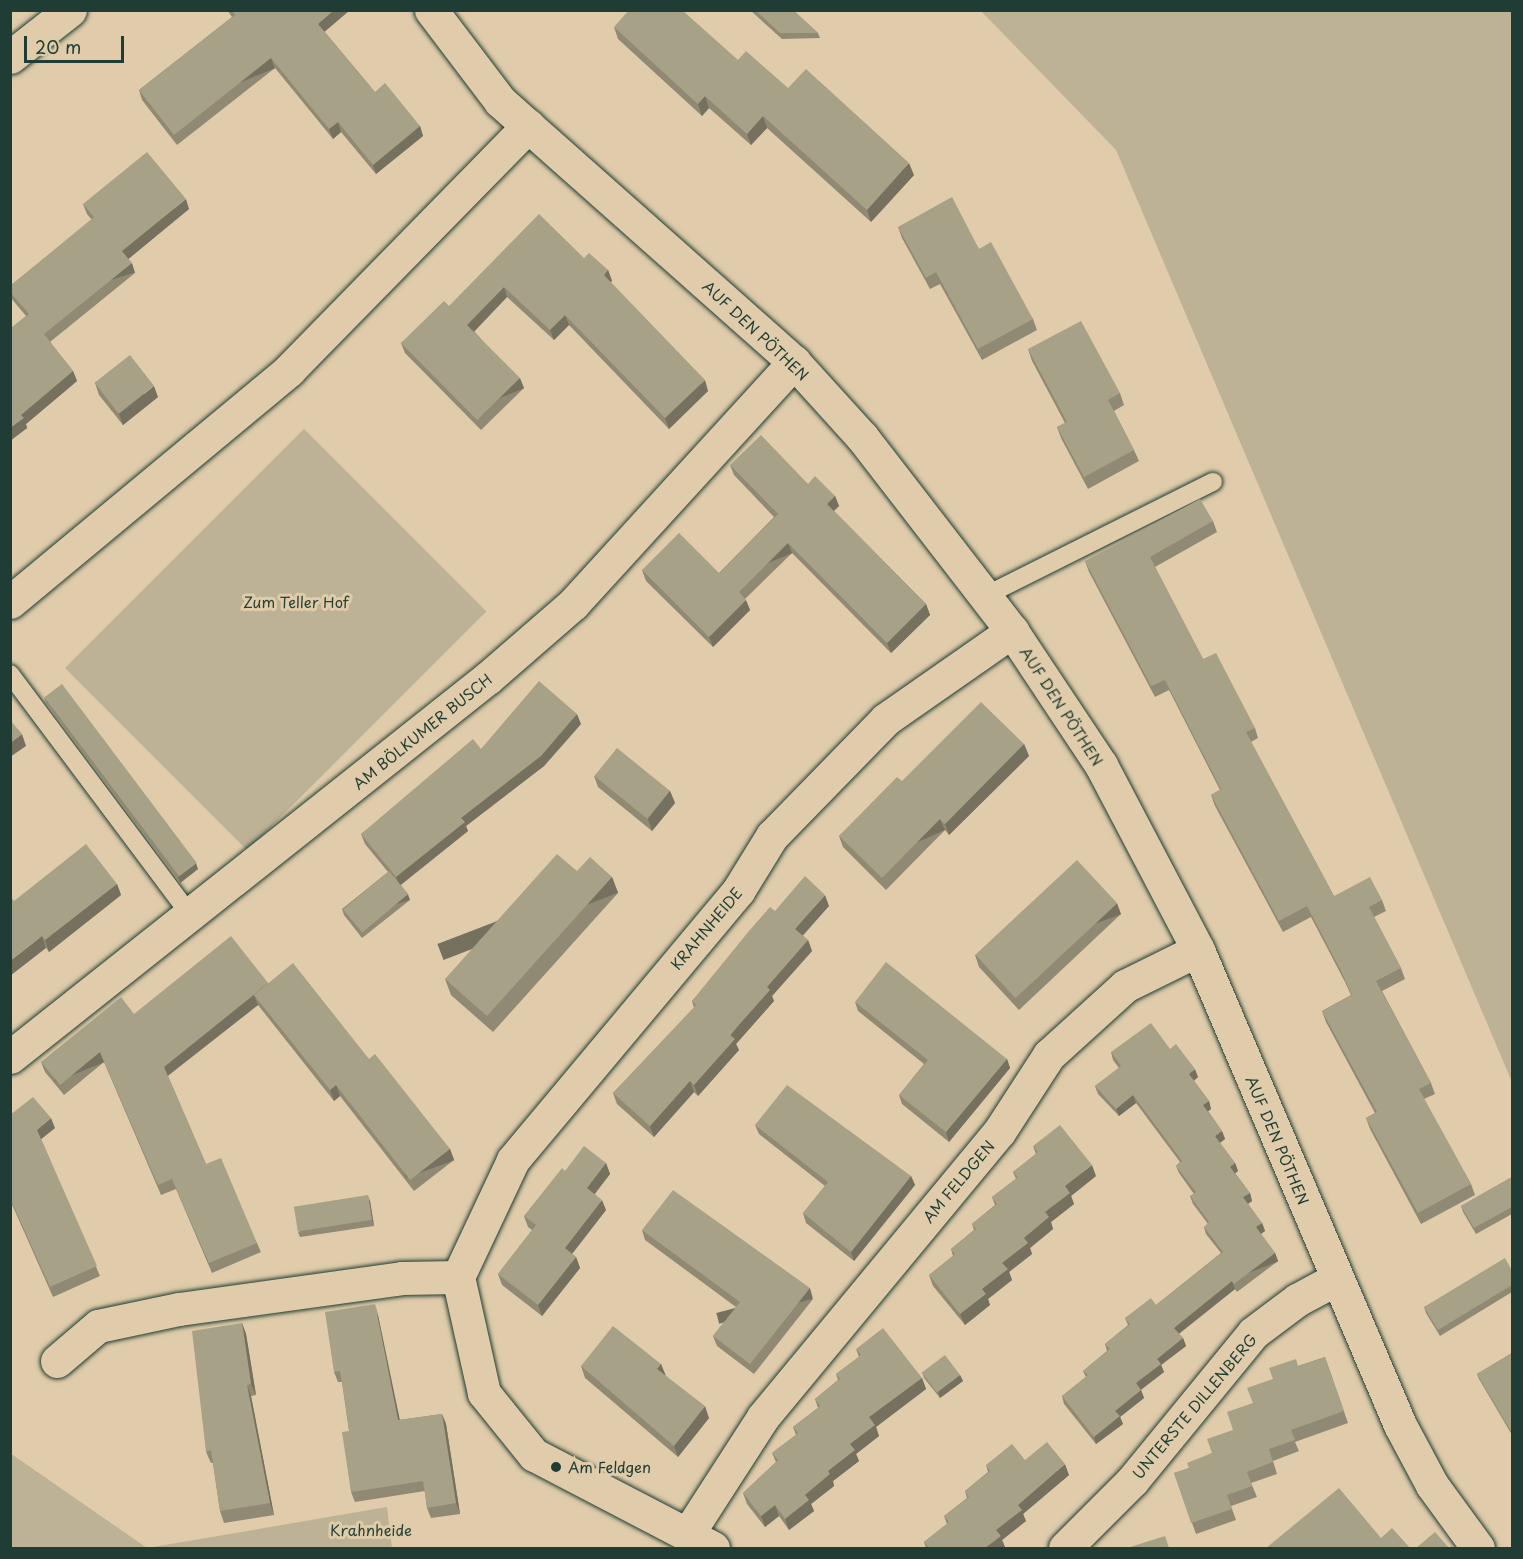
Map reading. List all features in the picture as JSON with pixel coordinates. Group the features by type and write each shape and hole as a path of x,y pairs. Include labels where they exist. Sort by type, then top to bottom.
{"street":[{"path":"10,57 70,10"},
{"name":"AUF DEN PÖTHEN","path":"431,10 500,101 794,362 862,437 1012,631 1101,765 1198,950 1400,1425 1432,1485 1478,1548"},
{"path":"10,602 64,562 289,370 528,126"},
{"name":"AM BÖLKUMER BUSCH","path":"10,1057 489,677 573,604 794,362"},
{"name":"KRAHNHEIDE","path":"458,1277 513,1160 738,891 772,836 886,719 1012,631"},
{"name":"AM FELDGEN","path":"700,1542 764,1418 999,1132 1049,1055 1125,986 1198,950"},
{"path":"57,1362 98,1326 179,1309 390,1279 458,1277 484,1393 534,1455 700,1542"},
{"name":"UNTERSTE DILLENBERG","path":"1065,1548 1132,1481 1253,1333 1297,1300 1336,1279"}],"lane":[{"path":"985,596 1213,482"},
{"path":"10,674 190,915"}],"green space":[{"path":"981,11 1512,11 1512,1082 1116,150"},
{"name":"Zum Teller Hof","path":"304,429 486,611 247,850 65,668"},
{"path":"10,1453 147,1548 11,1548"},
{"name":"Krahnheide","path":"387,1507 392,1548 147,1548"}],"building":[{"path":"232,10 334,10 318,24 375,92 385,83 420,126 373,165 338,122 329,129 271,58 174,135 139,90 235,15"},
{"path":"629,10 682,10 738,60 746,51 788,88 806,69 909,163 867,210 763,116 747,134 705,96 698,104 614,27"},
{"path":"755,10 793,10 818,33 780,33"},
{"path":"147,152 186,199 122,251 132,263 44,334 73,371 21,415 24,418 10,428 10,329 29,314 10,292 10,286 94,217 83,204"},
{"path":"952,197 979,249 991,242 1033,319 978,349 936,272 926,278 898,227"},
{"path":"539,214 584,258 589,253 608,270 604,275 705,380 665,418 565,315 550,330 504,287 467,325 520,378 477,420 401,343 444,301 449,306"},
{"path":"1081,321 1120,393 1108,400 1134,450 1084,477 1057,427 1067,422 1028,349"},
{"path":"130,355 154,386 119,413 95,383"},
{"path":"761,435 808,484 815,476 835,496 827,504 926,604 887,643 788,543 739,592 746,600 709,637 642,570 679,533 719,573 778,514 730,465"},
{"path":"1200,499 1213,521 1150,557 1203,659 1216,653 1255,728 1246,732 1334,896 1370,877 1382,900 1369,907 1401,968 1376,981 1431,1083 1419,1089 1471,1184 1418,1213 1366,1118 1377,1112 1322,1011 1352,995 1341,971 1307,906 1279,921 1211,795 1221,789 1165,680 1151,686 1085,561"},
{"path":"539,681 577,714 541,756 461,818 465,822 396,877 361,834 473,739 481,749"},
{"path":"62,684 197,863 179,876 44,697"},
{"path":"981,702 1024,744 945,824 940,819 882,878 839,836 897,777 902,781"},
{"path":"10,720 22,734 10,743"},
{"path":"617,748 670,791 647,819 594,776"},
{"path":"86,844 117,884 45,940 42,936 10,961 10,896 14,901"},
{"path":"557,854 577,871 590,857 612,877 487,1016 445,979"},
{"path":"1077,860 1117,903 1016,998 975,955"},
{"path":"389,871 408,894 362,933 343,910"},
{"path":"805,876 825,895 795,929 808,940 767,987 770,990 730,1035 735,1039 694,1085 690,1081 650,1126 613,1093 696,1005 692,1001 770,907 775,911"},
{"path":"231,936 268,983 164,1067 206,1164 221,1158 257,1243 209,1263 172,1179 158,1185 100,1052 60,1085 41,1062 121,997 134,1014"},
{"path":"886,962 1007,1059 946,1132 899,1095 928,1060 855,1002"},
{"path":"293,963 369,1059 375,1054 450,1149 410,1180 336,1085 330,1090 254,995"},
{"path":"1151,1023 1170,1049 1176,1044 1195,1069 1189,1074 1209,1101 1203,1105 1222,1131 1215,1136 1235,1163 1230,1167 1250,1193 1243,1197 1262,1223 1256,1227 1275,1253 1234,1284 1232,1281 1174,1328 1183,1338 1157,1359 1161,1364 1136,1383 1141,1390 1115,1411 1120,1416 1094,1437 1062,1396 1088,1375 1083,1371 1110,1349 1105,1344 1130,1324 1125,1318 1151,1298 1156,1305 1223,1252 1204,1227 1209,1222 1190,1196 1196,1192 1176,1166 1182,1161 1133,1095 1116,1109 1095,1086 1121,1066 1111,1052"},
{"path":"787,1085 911,1176 851,1252 803,1213 828,1182 755,1125"},
{"path":"33,1097 51,1118 37,1130 97,1266 50,1287 10,1198 10,1115"},
{"path":"1060,1125 1092,1165 1065,1186 1070,1193 1045,1212 1049,1217 1024,1238 1028,1243 1002,1263 1008,1269 982,1289 986,1294 960,1314 929,1275 955,1254 951,1249 976,1229 972,1224 997,1204 992,1197 1018,1177 1013,1172 1038,1152 1033,1146"},
{"path":"584,1146 606,1163 587,1188 602,1200 565,1248 576,1257 538,1305 498,1274 536,1225 524,1216 562,1168 565,1171"},
{"path":"1512,1177 1512,1207 1474,1228 1461,1206"},
{"path":"673,1190 810,1288 750,1364 713,1336 740,1302 642,1230"},
{"path":"368,1195 372,1220 298,1231 294,1207"},
{"path":"1505,1258 1512,1271 1512,1285 1438,1330 1424,1307"},
{"path":"375,1304 398,1420 442,1414 456,1503 427,1508 423,1481 351,1492 342,1432 349,1431 345,1401 340,1371 334,1372 325,1312"},
{"path":"242,1323 251,1384 247,1385 270,1503 220,1511 211,1450 206,1452 192,1331"},
{"path":"613,1326 661,1364 657,1369 705,1406 674,1446 581,1366"},
{"path":"883,1328 922,1378 869,1417 875,1425 850,1444 855,1450 828,1471 830,1474 805,1495 809,1500 785,1519 775,1505 761,1516 743,1493 778,1460 772,1453 798,1433 793,1427 820,1406 815,1399 840,1379 836,1374 861,1355 856,1349"},
{"path":"1512,1353 1512,1433 1477,1374"},
{"path":"945,1355 960,1375 937,1392 922,1372"},
{"path":"1325,1357 1344,1411 1291,1430 1295,1440 1269,1449 1273,1462 1247,1472 1252,1486 1227,1495 1232,1509 1191,1523 1174,1473 1189,1468 1187,1463 1212,1453 1207,1439 1233,1430 1227,1412 1253,1403 1247,1388 1273,1379 1269,1368 1296,1359 1298,1366"},
{"path":"1047,1442 1065,1464 1018,1505 1022,1510 996,1530 1001,1536 985,1548 926,1548 928,1547 924,1542 949,1522 944,1516 969,1497 965,1491 990,1471 986,1465 1012,1444 1025,1460"},
{"path":"1339,1488 1381,1538 1392,1528 1410,1548 1266,1548"},
{"path":"1435,1532 1449,1548 1416,1548"},
{"path":"1165,1536 1169,1548 1127,1548"}],"place":[{"name":"Am Feldgen","path":"556,1467"}]}
